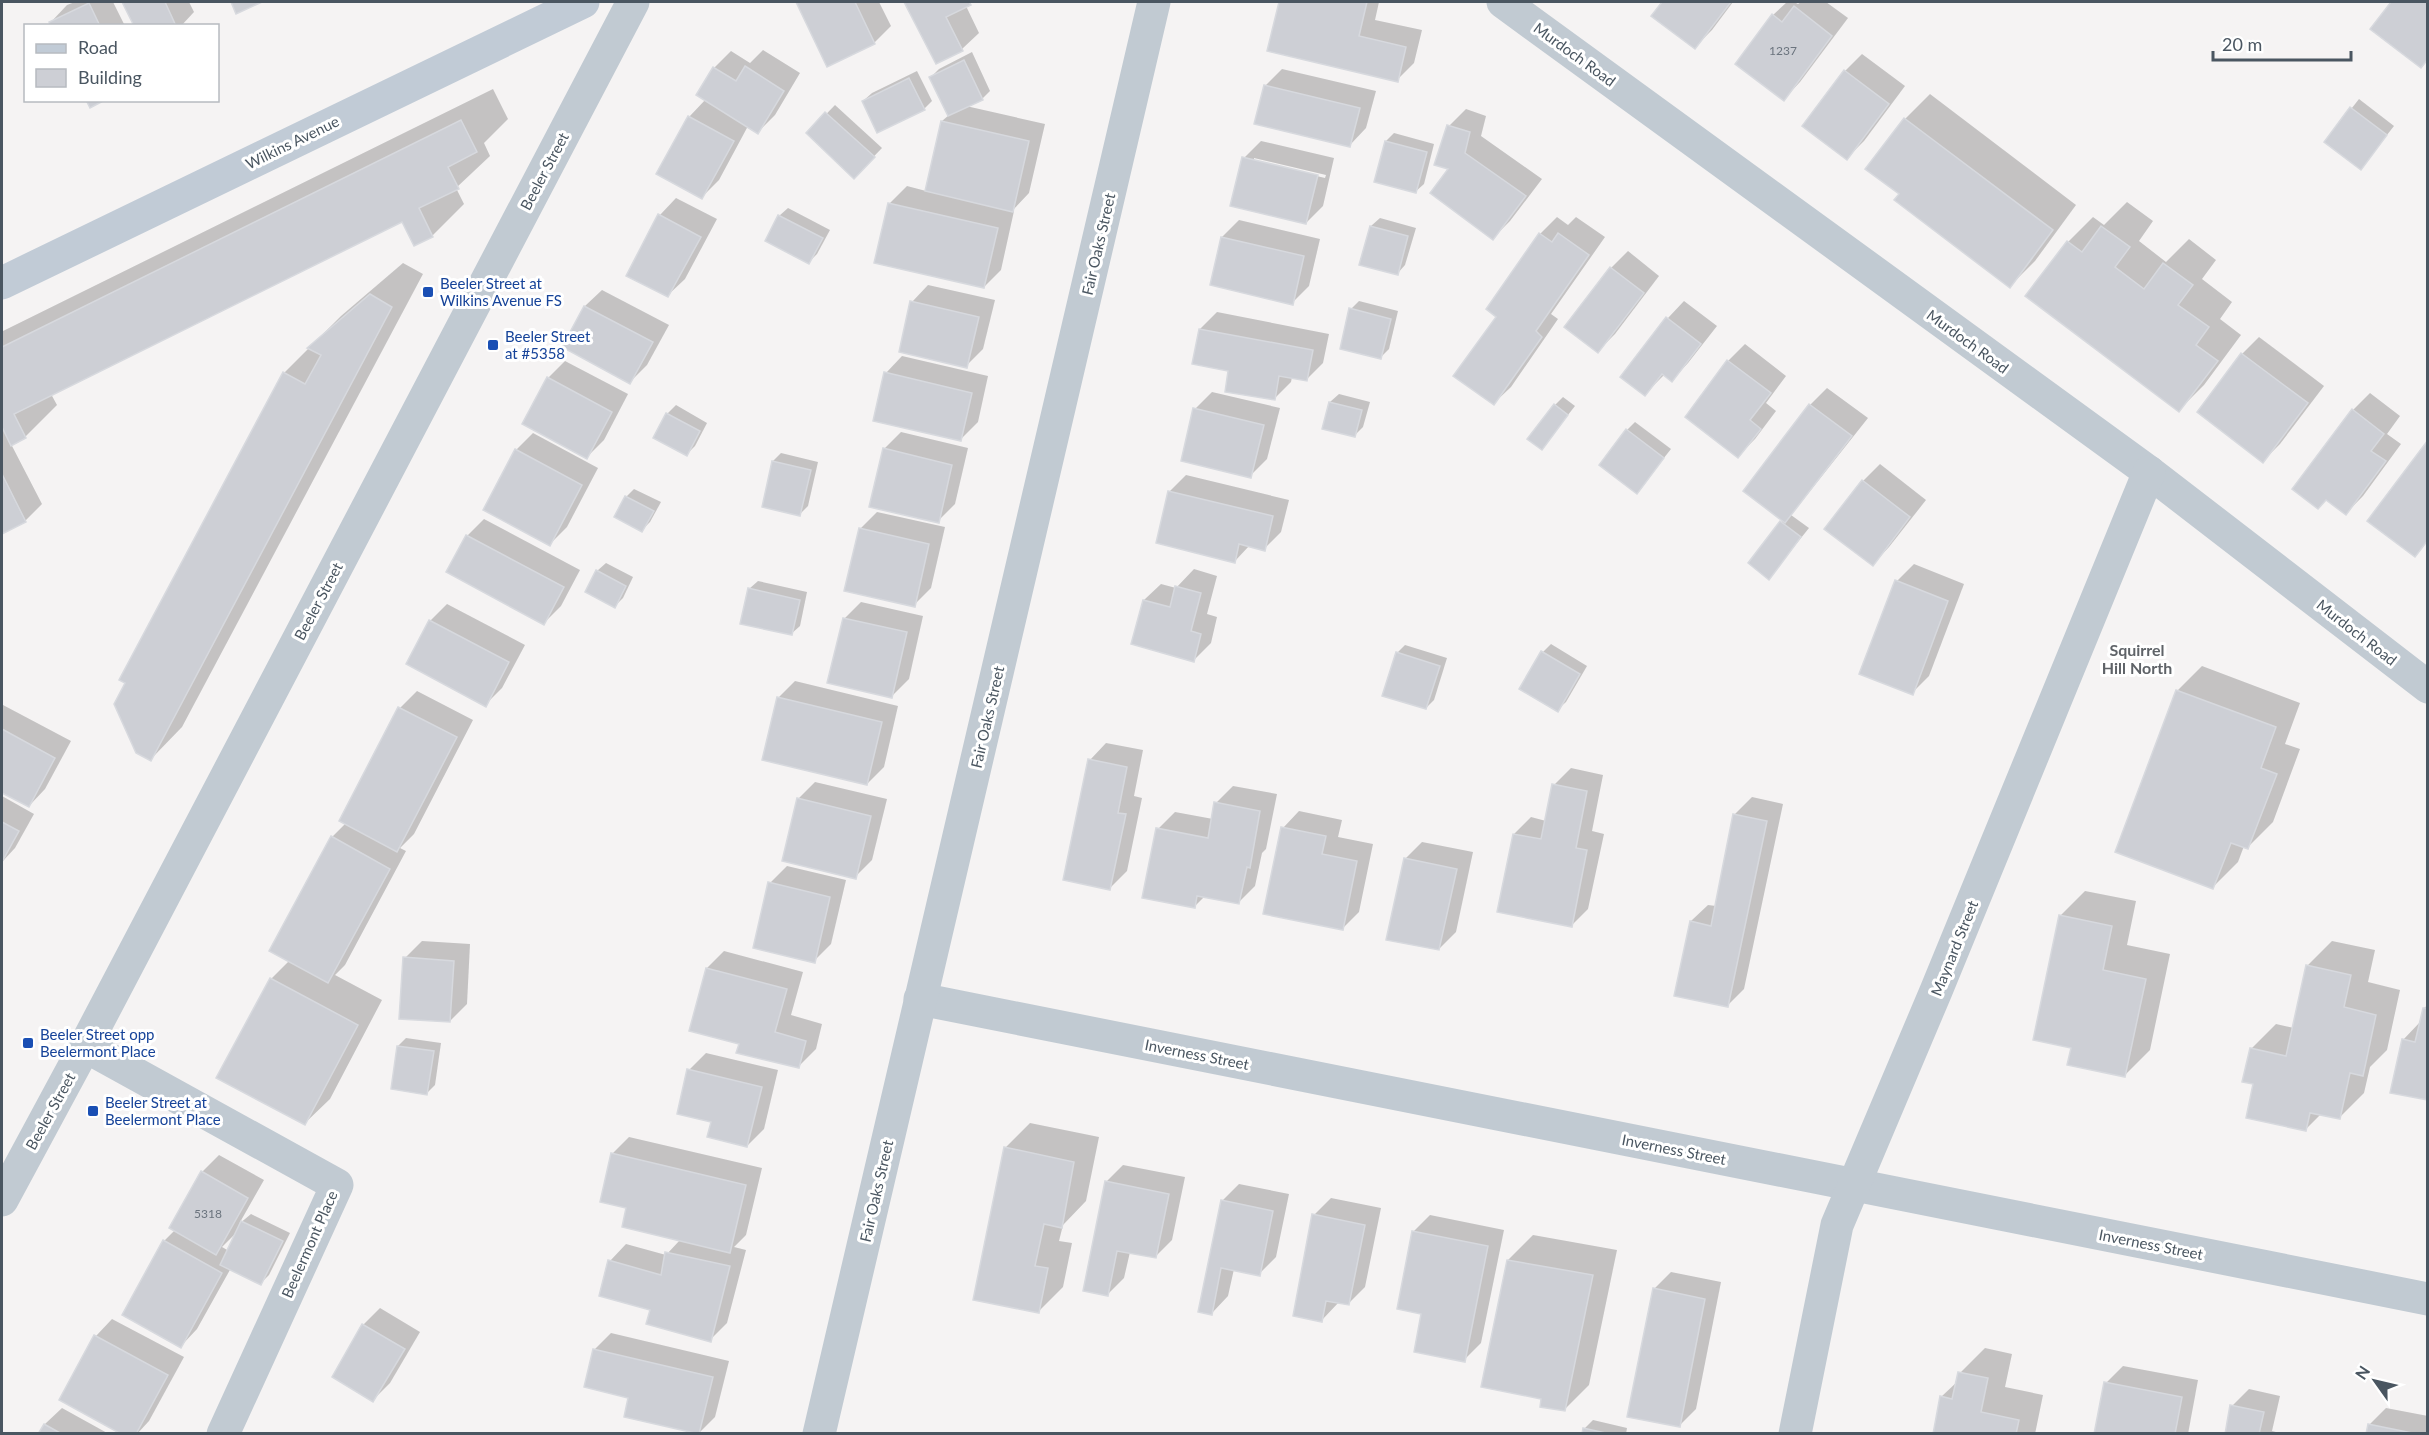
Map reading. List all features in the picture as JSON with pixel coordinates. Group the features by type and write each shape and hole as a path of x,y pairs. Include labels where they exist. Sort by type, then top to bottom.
{"main road":[{"name":"Wilkins Avenue","path":"2,283 583,2"}],"street":[{"name":"Beeler Street","path":"2,1200 633,2"},
{"name":"Fair Oaks Street","path":"819,1434 1154,2"},
{"name":"Murdoch Road","path":"1503,2 2149,472 2427,687"},
{"name":"Maynard Street","path":"1795,1434 1837,1225 1852,1183 1936,991 2149,472"},
{"name":"Inverness Street","path":"920,999 2427,1299"},
{"name":"Beelermont Place","path":"85,1046 337,1185 223,1434"}],"building":[{"path":"122,2 165,2 175,24 133,24"},
{"path":"231,2 262,2 236,14"},
{"path":"796,2 855,2 875,44 827,67"},
{"path":"904,2 969,2 971,5 946,17 963,51 936,64"},
{"path":"1279,2 1367,2 1359,36 1406,47 1398,82 1267,51"},
{"path":"1662,2 1731,2 1695,49 1651,16"},
{"path":"2391,2 2428,2 2428,59 2421,68 2370,29"},
{"path":"89,3 99,24 50,24 49,22"},
{"path":"1794,6 1832,36 1784,101 1735,64 1772,14 1782,22"},
{"path":"964,60 983,100 948,116 929,77"},
{"path":"745,66 784,91 758,134 696,95 713,67 736,81"},
{"path":"1844,70 1889,104 1847,160 1802,126"},
{"path":"909,78 925,110 877,133 862,101"},
{"path":"1264,85 1360,108 1350,147 1254,124"},
{"path":"87,102 101,102 90,108"},
{"path":"2350,107 2387,135 2361,170 2324,142"},
{"path":"825,112 875,157 854,179 806,133"},
{"path":"688,116 734,141 702,199 656,174"},
{"path":"1904,118 2053,230 2010,288 1894,200 1899,194 1865,169"},
{"path":"461,120 477,152 448,167 459,189 419,208 433,237 414,246 402,222 14,414 26,438 11,446 2,427 2,347"},
{"path":"941,121 1029,141 1013,212 925,191"},
{"path":"1447,125 1470,132 1465,153 1526,196 1493,240 1430,193 1448,169 1434,165"},
{"path":"1385,141 1427,152 1416,193 1374,182"},
{"path":"1242,157 1318,175 1306,224 1230,206"},
{"path":"888,203 998,228 984,288 874,263"},
{"path":"658,214 701,237 668,297 626,276"},
{"path":"778,215 823,238 809,264 765,241"},
{"path":"1370,226 1408,236 1398,275 1359,265"},
{"path":"2101,226 2130,247 2115,267 2144,289 2163,263 2193,285 2178,305 2209,327 2196,345 2218,361 2179,412 2025,296 2067,241 2082,252"},
{"path":"1539,233 1552,242 1558,233 1589,255 1536,331 1542,337 1494,405 1453,376 1496,317 1486,309"},
{"path":"1221,237 1304,256 1293,305 1210,285"},
{"path":"1610,267 1644,293 1598,353 1564,327"},
{"path":"370,294 392,307 151,761 136,753 114,704 125,683 119,680 283,372 305,384 321,355 307,348"},
{"path":"910,301 979,317 967,368 899,352"},
{"path":"584,306 653,342 630,384 562,347"},
{"path":"1349,308 1391,319 1381,359 1340,349"},
{"path":"1666,317 1701,344 1672,382 1662,374 1645,396 1620,377"},
{"path":"1199,329 1313,350 1307,381 1279,376 1275,400 1225,392 1228,371 1192,364"},
{"path":"2241,353 2308,403 2263,463 2197,412"},
{"path":"1727,360 1771,393 1750,420 1761,429 1738,458 1685,417"},
{"path":"884,372 972,393 961,441 873,421"},
{"path":"547,377 612,412 587,459 522,424"},
{"path":"1329,402 1362,410 1355,437 1322,429"},
{"path":"1554,404 1568,415 1542,450 1527,439"},
{"path":"1809,404 1852,436 1785,523 1743,491"},
{"path":"1193,408 1264,425 1251,478 1181,461"},
{"path":"2352,409 2384,434 2371,451 2386,461 2346,515 2326,500 2318,509 2292,489"},
{"path":"666,413 700,431 687,456 653,438"},
{"path":"1626,429 1664,458 1637,494 1599,465"},
{"path":"2428,440 2428,540 2415,557 2367,521"},
{"path":"883,448 952,465 939,523 869,507"},
{"path":"515,449 582,485 550,546 483,510"},
{"path":"772,461 811,470 800,516 762,507"},
{"path":"2,474 26,522 2,534"},
{"path":"1862,480 1910,517 1873,566 1824,529"},
{"path":"1168,491 1273,516 1265,551 1239,544 1235,563 1156,543"},
{"path":"625,496 654,511 642,532 614,517"},
{"path":"1780,521 1801,537 1769,580 1748,563"},
{"path":"859,528 929,544 915,607 844,591"},
{"path":"466,535 564,587 544,625 446,572"},
{"path":"596,570 626,586 615,608 585,592"},
{"path":"1895,580 1948,601 1913,695 1859,674"},
{"path":"1175,586 1201,593 1191,631 1201,634 1194,662 1131,644 1143,600 1170,607"},
{"path":"748,588 800,600 792,635 740,624"},
{"path":"843,618 907,632 892,698 827,683"},
{"path":"429,620 509,662 486,707 406,664"},
{"path":"1541,651 1580,674 1558,712 1519,689"},
{"path":"1396,652 1440,666 1426,709 1382,696"},
{"path":"2176,690 2276,727 2261,768 2277,774 2248,849 2231,843 2213,889 2115,852"},
{"path":"777,697 882,722 867,785 762,760"},
{"path":"398,707 457,737 397,852 339,821"},
{"path":"2,729 55,758 29,807 2,793"},
{"path":"1088,759 1127,767 1118,813 1126,814 1110,890 1063,880"},
{"path":"1552,784 1587,791 1576,848 1587,850 1572,927 1497,912 1513,834 1541,839"},
{"path":"797,798 871,816 856,879 782,861"},
{"path":"1214,802 1260,811 1250,868 1247,867 1239,904 1197,896 1195,908 1142,898 1156,828 1208,838"},
{"path":"1733,814 1767,821 1728,1007 1674,996 1690,921 1711,926"},
{"path":"2,822 19,831 2,862"},
{"path":"1281,827 1326,836 1322,854 1357,861 1343,930 1263,914"},
{"path":"331,836 390,869 328,983 269,951"},
{"path":"1404,858 1457,869 1439,950 1386,940"},
{"path":"768,882 830,897 815,963 753,948"},
{"path":"2059,915 2112,926 2103,970 2146,979 2125,1077 2067,1065 2071,1048 2033,1040"},
{"path":"403,957 454,961 450,1022 399,1019"},
{"path":"2306,965 2351,975 2344,1007 2376,1015 2363,1076 2350,1073 2340,1119 2310,1113 2306,1131 2246,1118 2253,1084 2242,1082 2250,1048 2286,1056"},
{"path":"706,968 787,989 775,1032 806,1041 799,1068 736,1053 739,1044 689,1031"},
{"path":"270,978 358,1025 305,1125 216,1078"},
{"path":"2423,1008 2428,1008 2428,1100 2390,1093 2402,1039 2415,1042"},
{"path":"397,1046 434,1051 427,1095 391,1089"},
{"path":"687,1069 762,1087 747,1147 707,1137 711,1122 677,1114"},
{"path":"1004,1147 1074,1162 1062,1228 1044,1224 1035,1266 1048,1268 1039,1313 973,1300"},
{"path":"611,1153 746,1185 730,1253 622,1227 626,1208 600,1202"},
{"path":"201,1171 248,1198 216,1255 169,1228"},
{"path":"1105,1181 1169,1194 1156,1258 1117,1251 1108,1296 1083,1291"},
{"path":"1221,1200 1273,1211 1260,1276 1221,1268 1212,1315 1198,1312"},
{"path":"1312,1214 1365,1225 1349,1305 1326,1301 1322,1322 1293,1316"},
{"path":"241,1221 283,1241 261,1285 220,1265"},
{"path":"1412,1231 1488,1246 1465,1362 1414,1352 1421,1314 1397,1309"},
{"path":"163,1240 222,1273 181,1348 122,1315"},
{"path":"665,1252 730,1266 711,1342 646,1324 650,1310 599,1296 608,1260 661,1275"},
{"path":"1507,1260 1593,1275 1565,1411 1540,1407 1541,1399 1481,1387"},
{"path":"1653,1288 1705,1299 1680,1427 1627,1417"},
{"path":"362,1324 405,1349 373,1402 332,1377"},
{"path":"94,1335 168,1375 136,1434 121,1434 59,1400"},
{"path":"593,1349 713,1377 699,1434 624,1417 628,1398 584,1387"},
{"path":"1958,1372 1988,1378 1981,1412 2019,1420 2016,1434 1933,1434 1940,1396 1952,1399"},
{"path":"2104,1382 2182,1397 2175,1434 2094,1434"},
{"path":"2230,1405 2264,1412 2259,1434 2225,1434"},
{"path":"44,1424 62,1434 38,1434"},
{"path":"2368,1424 2417,1434 2366,1434"},
{"path":"1583,1428 1610,1434 1582,1434"}],"place":[{"name":"Beeler Street at Wilkins Avenue FS","path":"428,292"},
{"name":"Beeler Street at #5358","path":"493,345"},
{"name":"Beeler Street opp Beelermont Place","path":"28,1043"},
{"name":"Beeler Street at Beelermont Place","path":"93,1111"}],"district":[{"name":"Squirrel Hill North","path":"2137,658"}]}
